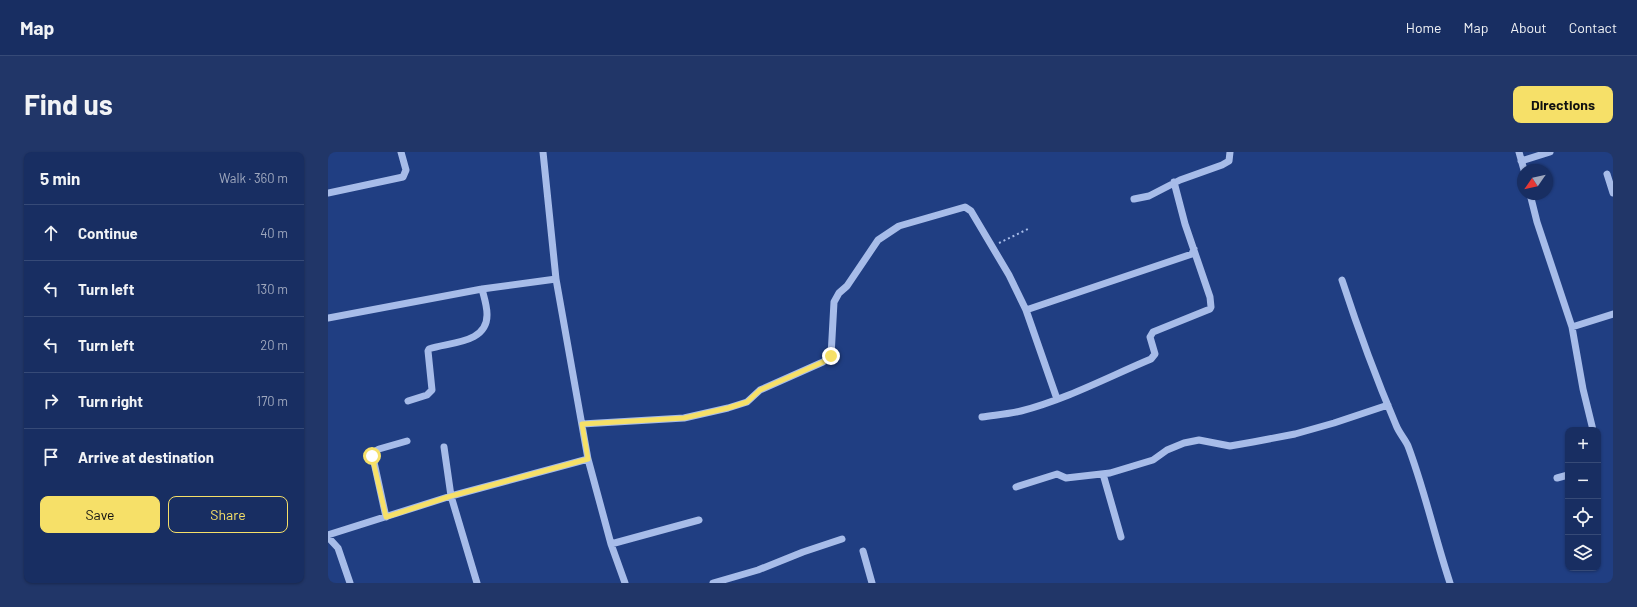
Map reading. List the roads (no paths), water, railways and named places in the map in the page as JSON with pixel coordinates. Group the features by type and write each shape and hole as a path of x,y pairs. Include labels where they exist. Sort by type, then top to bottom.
{"street":[{"path":"328,193 403,177 406,170 401,152"},
{"path":"543,152 556,279 588,459 611,544 624,583"},
{"path":"1134,199 1149,196 1174,182 1227,163 1229,161 1230,152"},
{"path":"1519,152 1522,164"},
{"path":"1521,161 1550,152"},
{"path":"1607,174 1613,193"},
{"path":"982,417 1020,411 1057,399 1082,390 1151,359 1155,354 1150,336 1153,332 1210,309 1210,297 1194,253 1174,182"},
{"path":"1532,200 1537,222 1572,327 1582,389 1592,427"},
{"path":"582,424 684,418 728,408 747,402 760,390 828,359 831,356 832,316 836,297 847,286 878,240 899,226 965,207 971,212 992,246 1009,275 1026,310 1057,399"},
{"path":"1026,310 1194,253"},
{"path":"328,318 482,289 556,279"},
{"path":"1342,280 1358,329 1388,405 1398,430 1408,447 1427,502 1450,583"},
{"path":"408,401 427,395 432,390 428,352 429,349 473,338 480,333 484,326 487,314 482,289"},
{"path":"1572,327 1613,314"},
{"path":"1016,487 1057,474 1066,478 1103,474 1146,463 1178,445 1191,441 1199,440 1230,446 1294,434 1334,423 1388,405"},
{"path":"386,517 372,453 379,449 407,441"},
{"path":"444,448 451,496 477,583"},
{"path":"350,583 338,548 328,536 451,496 588,459"},
{"path":"1103,474 1121,537"},
{"path":"1557,478 1565,476"},
{"path":"611,544 698,520"},
{"path":"713,583 758,570 803,552 842,539"},
{"path":"863,550 872,583"}]}
